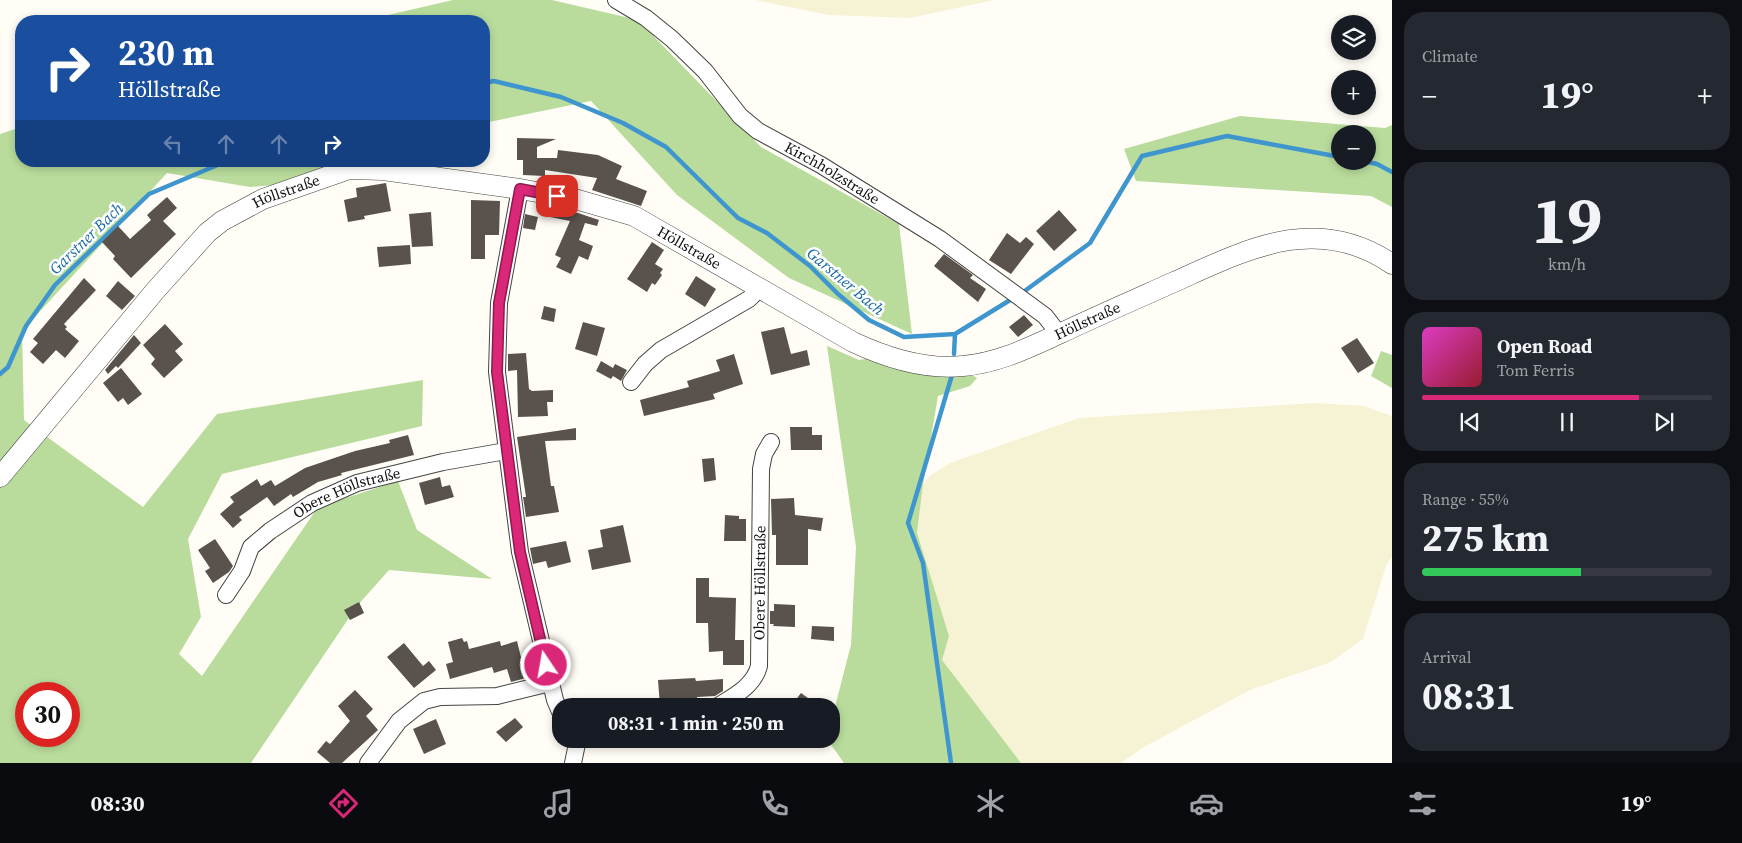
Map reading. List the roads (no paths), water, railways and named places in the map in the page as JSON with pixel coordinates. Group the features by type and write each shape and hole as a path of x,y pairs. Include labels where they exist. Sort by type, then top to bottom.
{"street":[{"name":"Kirchholzstraße","path":"616,0 646,18 672,39 705,71 740,116 758,131 821,165 940,239 1033,307 1053,323 1060,334"},
{"name":"Höllstraße","path":"0,477 187,254 207,233 242,209 272,196 349,169 383,170 520,189 575,199 634,216 865,348 891,358 924,364 961,366 980,364 1028,349 1236,255 1276,241 1316,239 1336,242 1354,246 1392,264"},
{"path":"520,189 497,325 497,372 520,552 554,698"},
{"path":"631,382 645,364 661,350 749,299 760,288"},
{"name":"Obere Höllstraße","path":"729,698 749,684 759,666 761,468 764,454 771,442"},
{"name":"Obere Höllstraße","path":"226,595 242,571 251,548 270,531 312,503 357,483 443,462 506,451"},
{"path":"368,763 399,721 424,701 440,696 497,696 550,683"},
{"path":"573,763 576,748"}],"waterway":[{"name":"Garstner Bach","path":"490,82 494,81 561,97 623,123 666,147 738,218 767,233 810,266 838,294 869,320 904,337 955,334 1015,297"},
{"name":"Garstner Bach","path":"1022,293 1090,243 1142,156 1227,136 1331,155"},
{"name":"Garstner Bach","path":"1376,164 1392,172"},
{"name":"Garstner Bach","path":"0,374 8,367 26,326 55,285 149,194 213,167"},
{"path":"954,354 955,334"},
{"path":"951,763 923,563 908,523 952,375"}]}
